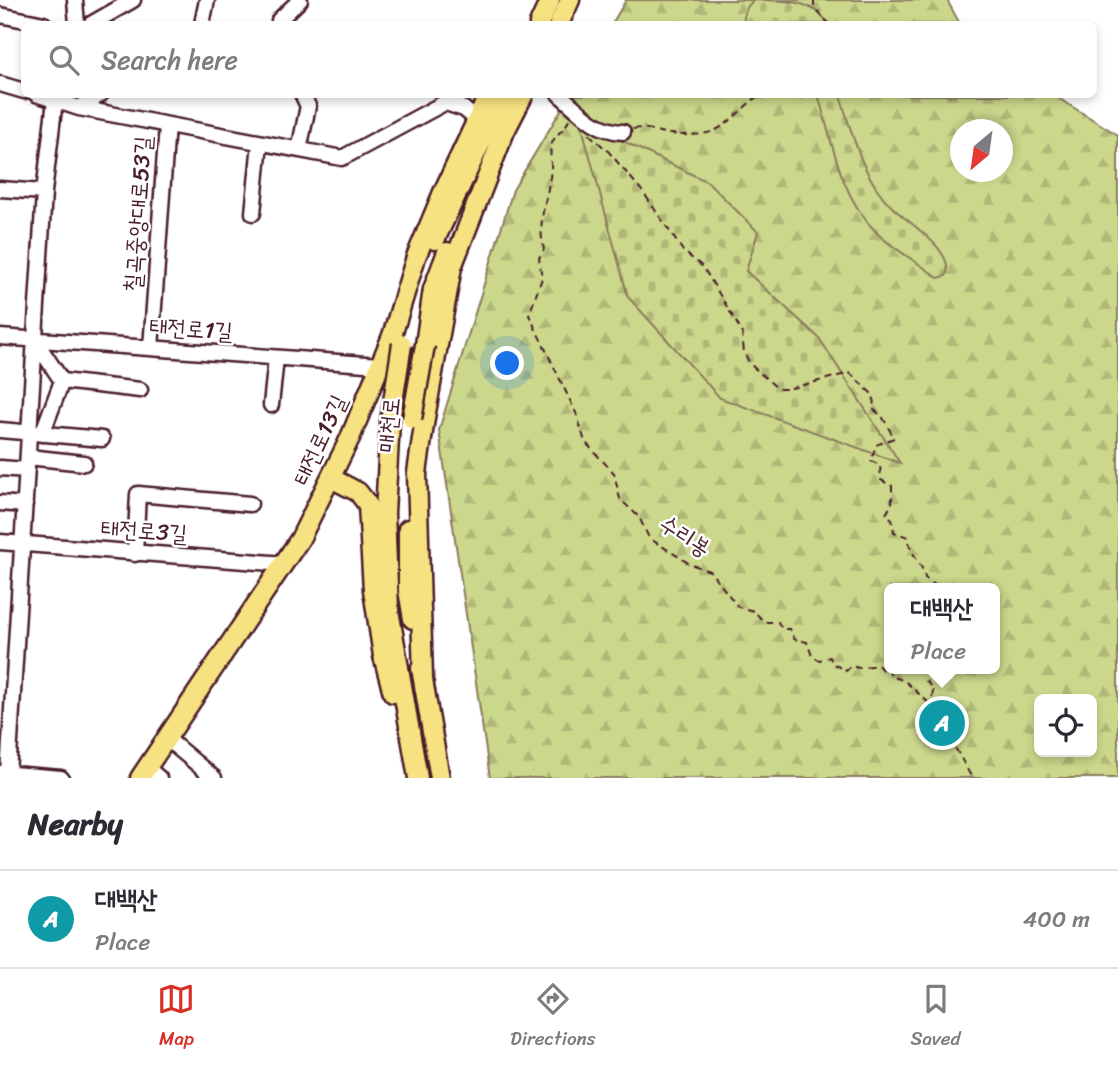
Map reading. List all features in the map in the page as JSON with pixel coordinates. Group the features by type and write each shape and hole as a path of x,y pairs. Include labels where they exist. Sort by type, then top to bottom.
{"main road":[{"path":"540,21 550,0"},
{"path":"560,21 570,0"},
{"name":"태전로13길","path":"148,775 166,738 285,564 331,478 379,365 416,257 443,190 487,98"},
{"name":"매천로","path":"417,772 389,610 385,513 390,421 402,344 434,243 502,98"},
{"name":"매천로","path":"440,778 408,590 412,419 433,289 451,239 521,98"},
{"path":"423,677 418,472 452,267 505,131"},
{"path":"379,365 433,379"},
{"path":"331,478 358,492 368,505 373,590 383,656 417,772"}],"street":[{"path":"75,0 77,21"},
{"path":"96,21 133,0"},
{"path":"203,21 207,0"},
{"path":"279,21 300,0"},
{"path":"0,15 29,21"},
{"path":"0,83 21,90"},
{"name":"칠곡중앙대로53길","path":"48,98 79,108 342,158 454,98"},
{"path":"79,108 94,98"},
{"path":"299,150 308,106 304,98"},
{"path":"563,98 591,122 612,131 623,132"},
{"path":"36,433 34,339 44,192 54,100"},
{"path":"446,103 464,109 477,120"},
{"name":"칠곡중앙대로53길","path":"151,348 167,125"},
{"path":"253,213 260,143"},
{"path":"0,189 44,192"},
{"name":"태전로1길","path":"0,337 131,349 151,348 379,365"},
{"path":"34,339 62,381 140,390"},
{"path":"271,405 276,358"},
{"path":"61,778 4,774 27,464 36,433 62,381"},
{"path":"0,430 102,439"},
{"path":"0,468 27,464 84,463"},
{"path":"135,554 138,494 250,504"},
{"path":"0,503 25,505"},
{"name":"태전로3길","path":"0,542 285,564"},
{"path":"166,738 214,778"}],"path":[{"path":"814,0 814,8 826,21"},
{"path":"623,132 640,127 674,135 710,134 723,129 756,98"},
{"name":"수리봉","path":"571,106 565,130 552,141 552,166 540,232 544,249 540,258 542,278 529,315 577,415 585,442 614,473 620,499 639,517 649,538 690,564 710,571 738,607 754,611 764,622 778,622 782,629 790,629 794,639 805,641 809,654 819,660 830,657 832,663 846,671 851,666 859,668 878,665 884,670"},
{"path":"591,122 587,133 608,151 643,192 683,251 702,267 742,332 744,353 765,379 778,388 788,389 850,373 874,396 873,409 882,416 894,438 876,445 871,461 880,465 881,481 892,485 892,504 887,514 892,519 894,531 908,537 909,548 924,571 925,578 932,583"},
{"name":"수리봉","path":"894,674 932,706 972,778"},
{"path":"927,674 926,681 933,689 932,706"}],"green space":[{"path":"626,0 947,0 958,21 614,21"},
{"path":"754,0 798,3 815,10 826,21 744,21 749,5"},
{"path":"568,98 1058,98 1118,135 1118,778 490,778 439,430 513,190"},
{"path":"819,98 841,98 859,154 873,183 892,207 938,247 947,267 946,276 938,278 877,233 854,202 839,168"},
{"path":"582,127 596,128 708,182 758,232 746,271 819,338 900,463 720,398 628,297"}],"place":[{"name":"대백산","path":"942,723"}]}
